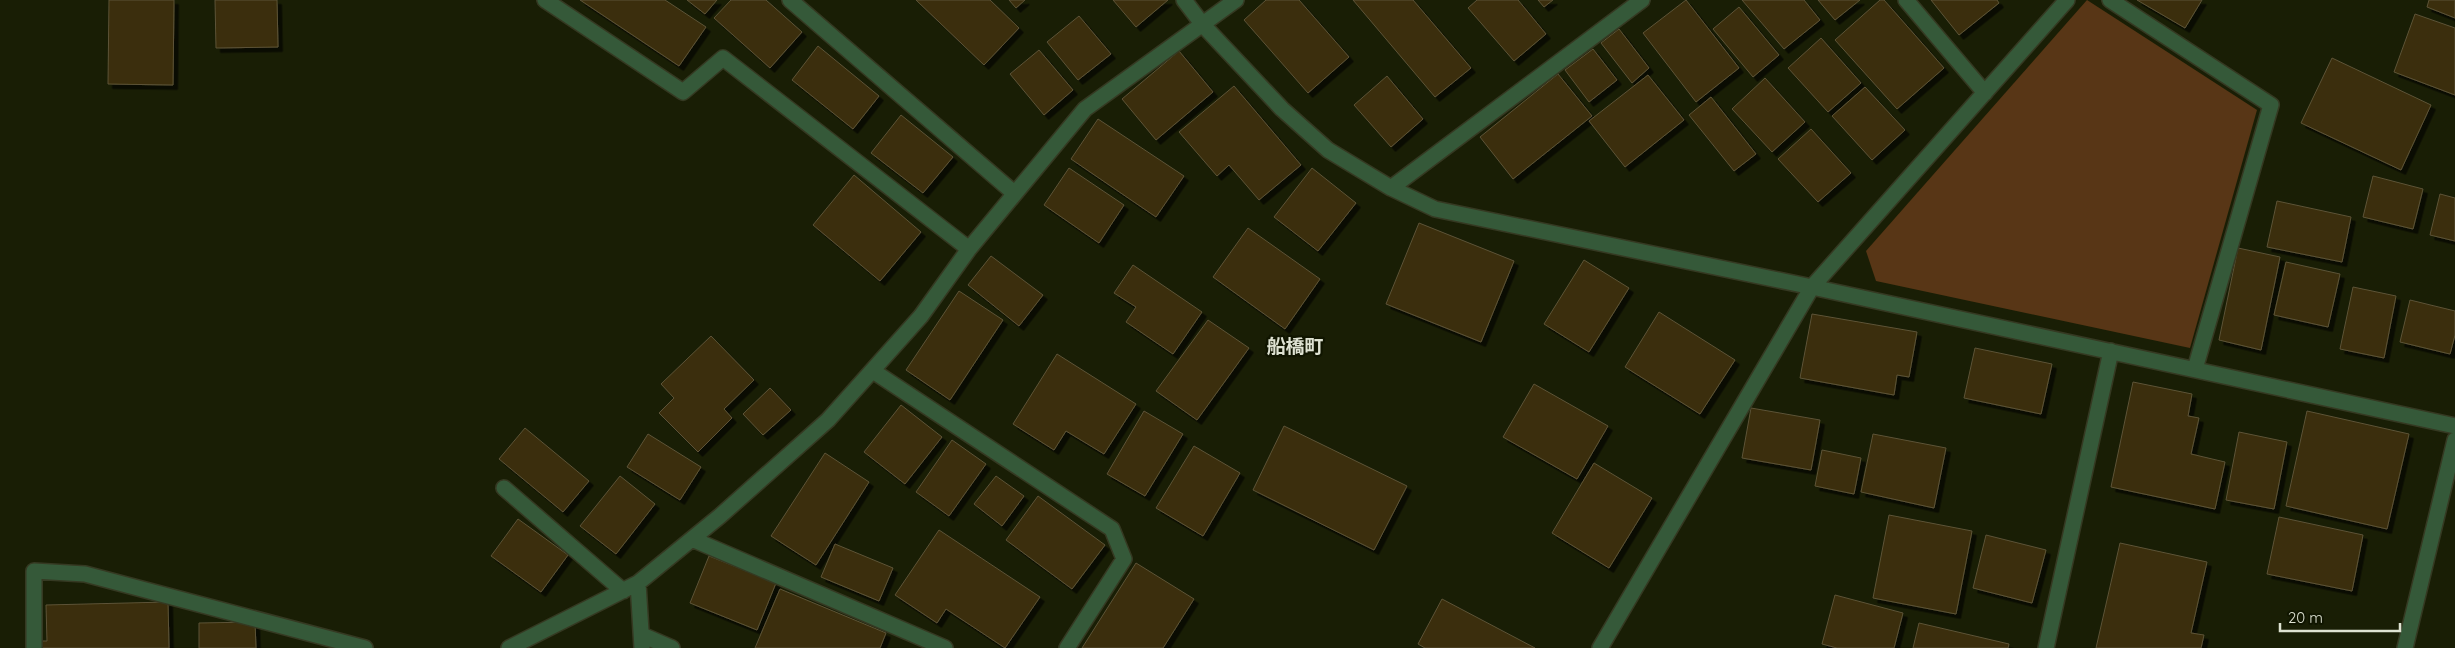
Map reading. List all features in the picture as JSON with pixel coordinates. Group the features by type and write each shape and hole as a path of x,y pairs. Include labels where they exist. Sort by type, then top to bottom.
{"street":[{"path":"545,0 683,92 723,58 969,249"},
{"path":"790,0 1014,193"},
{"path":"1184,0 1203,25 1282,109 1322,144 1391,188 1436,209 1812,287 2455,426"},
{"path":"509,648 638,583 828,420 921,316 969,249 1085,109 1236,0"},
{"path":"1391,188 1642,0"},
{"path":"1906,0 1985,93"},
{"path":"1600,648 1812,287 2067,0"},
{"path":"2110,0 2271,104 2195,369"},
{"path":"2046,648 2111,351"},
{"path":"872,371 1112,529 1124,558 1067,648"},
{"path":"2405,648 2455,440"},
{"path":"504,488 623,591"},
{"path":"692,538 945,648"},
{"path":"34,648 34,570 85,574 365,648"},
{"path":"638,583 642,642 672,648"}],"shaded area":[{"path":"2087,0 2257,110 2190,348 1876,281 1866,251"}],"building":[{"path":"109,0 174,0 173,85 108,84"},
{"path":"215,0 277,0 278,47 216,48"},
{"path":"580,0 665,0 706,27 679,66"},
{"path":"687,0 717,0 705,14"},
{"path":"731,0 766,0 802,32 770,68 714,18"},
{"path":"916,0 990,0 1019,28 984,65"},
{"path":"1009,0 1025,0 1016,8"},
{"path":"1113,0 1168,0 1136,27"},
{"path":"1266,0 1299,0 1349,57 1308,93 1244,20"},
{"path":"1353,0 1413,0 1471,68 1435,97"},
{"path":"1477,0 1518,0 1546,34 1514,61 1468,8"},
{"path":"1538,0 1553,0 1544,7"},
{"path":"1686,0 1739,68 1696,102 1643,33"},
{"path":"1742,0 1804,0 1820,20 1784,49"},
{"path":"1818,0 1860,0 1835,20"},
{"path":"1880,0 1884,0 1944,68 1897,109 1835,40"},
{"path":"1931,0 1997,0 1999,3 1959,35"},
{"path":"2137,0 2202,0 2185,28"},
{"path":"2429,0 2455,0 2455,18 2427,7"},
{"path":"1739,7 1779,55 1753,77 1713,29"},
{"path":"2415,14 2455,28 2455,95 2394,72"},
{"path":"1079,16 1111,54 1078,80 1047,42"},
{"path":"1619,29 1649,68 1632,83 1601,43"},
{"path":"1821,38 1861,83 1828,112 1788,68"},
{"path":"818,46 879,96 853,129 792,80"},
{"path":"1593,49 1617,80 1589,102 1565,70"},
{"path":"1039,50 1073,90 1044,115 1010,74"},
{"path":"1179,51 1213,92 1156,140 1122,99"},
{"path":"2332,58 2431,105 2401,170 2301,123"},
{"path":"1558,74 1592,116 1513,179 1480,137"},
{"path":"1648,75 1684,120 1625,167 1589,121"},
{"path":"1387,76 1423,119 1391,147 1354,105"},
{"path":"1765,78 1805,122 1772,152 1732,109"},
{"path":"1234,86 1301,165 1259,200 1229,165 1217,176 1179,132"},
{"path":"1865,87 1905,130 1872,160 1832,116"},
{"path":"1711,97 1756,154 1734,171 1689,115"},
{"path":"901,115 953,157 923,193 871,153"},
{"path":"1098,119 1184,176 1156,217 1071,159"},
{"path":"1811,129 1851,173 1818,202 1778,159"},
{"path":"1069,168 1124,205 1099,243 1044,205"},
{"path":"1312,168 1356,203 1318,251 1274,217"},
{"path":"854,175 921,232 880,281 813,225"},
{"path":"2373,176 2423,189 2413,229 2363,217"},
{"path":"2440,194 2455,198 2455,241 2430,235"},
{"path":"2277,201 2351,217 2342,262 2267,247"},
{"path":"1419,223 1514,261 1481,342 1386,304"},
{"path":"1248,228 1320,279 1285,329 1213,277"},
{"path":"2238,248 2280,257 2261,350 2219,340"},
{"path":"991,256 1043,295 1019,326 968,285"},
{"path":"1584,260 1629,288 1589,352 1544,324"},
{"path":"2286,262 2340,274 2328,327 2274,315"},
{"path":"1133,265 1202,312 1173,354 1126,322 1136,307 1114,293"},
{"path":"2353,287 2396,296 2384,358 2340,349"},
{"path":"959,291 1003,320 950,400 906,370"},
{"path":"2410,300 2455,311 2455,335 2450,354 2400,342"},
{"path":"1659,312 1735,360 1700,414 1625,367"},
{"path":"1812,314 1917,332 1909,377 1897,375 1894,395 1800,378"},
{"path":"1208,320 1249,348 1197,420 1156,391"},
{"path":"711,336 754,380 724,409 732,418 698,452 659,413 674,398 661,384"},
{"path":"1975,348 2052,364 2041,414 1964,398"},
{"path":"1057,354 1136,404 1104,454 1066,431 1054,450 1013,424"},
{"path":"2133,382 2192,394 2188,416 2199,418 2191,454 2225,462 2215,509 2111,487"},
{"path":"1534,384 1608,426 1577,479 1503,437"},
{"path":"770,388 791,410 763,435 743,414"},
{"path":"901,405 942,437 905,484 864,452"},
{"path":"1751,408 1820,420 1811,470 1742,458"},
{"path":"1144,411 1183,434 1145,496 1107,474"},
{"path":"2307,411 2409,434 2387,529 2286,506"},
{"path":"1284,426 1407,486 1374,550 1253,490"},
{"path":"525,428 589,481 563,512 499,459"},
{"path":"2239,432 2287,442 2274,509 2226,500"},
{"path":"648,434 701,467 680,500 627,467"},
{"path":"1873,434 1946,448 1934,508 1861,492"},
{"path":"952,440 986,464 949,516 916,492"},
{"path":"1194,446 1240,473 1203,536 1156,508"},
{"path":"1822,450 1861,458 1854,494 1815,486"},
{"path":"825,453 869,482 816,565 771,536"},
{"path":"1594,463 1652,498 1609,568 1552,533"},
{"path":"620,476 655,504 616,554 580,526"},
{"path":"996,476 1024,496 1002,526 974,504"},
{"path":"1038,496 1105,545 1072,589 1006,540"},
{"path":"1889,515 1972,531 1956,614 1873,598"},
{"path":"2279,517 2363,535 2352,591 2267,574"},
{"path":"518,519 568,555 541,592 491,556"},
{"path":"939,530 1040,597 1005,648 946,609 937,623 895,595"},
{"path":"1986,535 2046,550 2032,603 1973,588"},
{"path":"2120,543 2207,562 2191,633 2204,635 2201,648 2096,648"},
{"path":"835,544 893,568 879,601 821,577"},
{"path":"709,556 776,583 757,630 690,603"},
{"path":"1136,563 1194,599 1163,648 1082,648"},
{"path":"780,589 886,633 880,648 755,648"},
{"path":"1835,595 1903,613 1894,648 1837,648 1822,644"},
{"path":"1442,599 1535,648 1425,648 1418,644"},
{"path":"168,602 169,648 41,648 41,641 47,641 46,605"},
{"path":"255,622 256,648 199,648 199,623"},
{"path":"1919,623 2009,644 2008,648 1913,648"}],"district":[{"name":"船橋町","path":"1295,346"}]}
